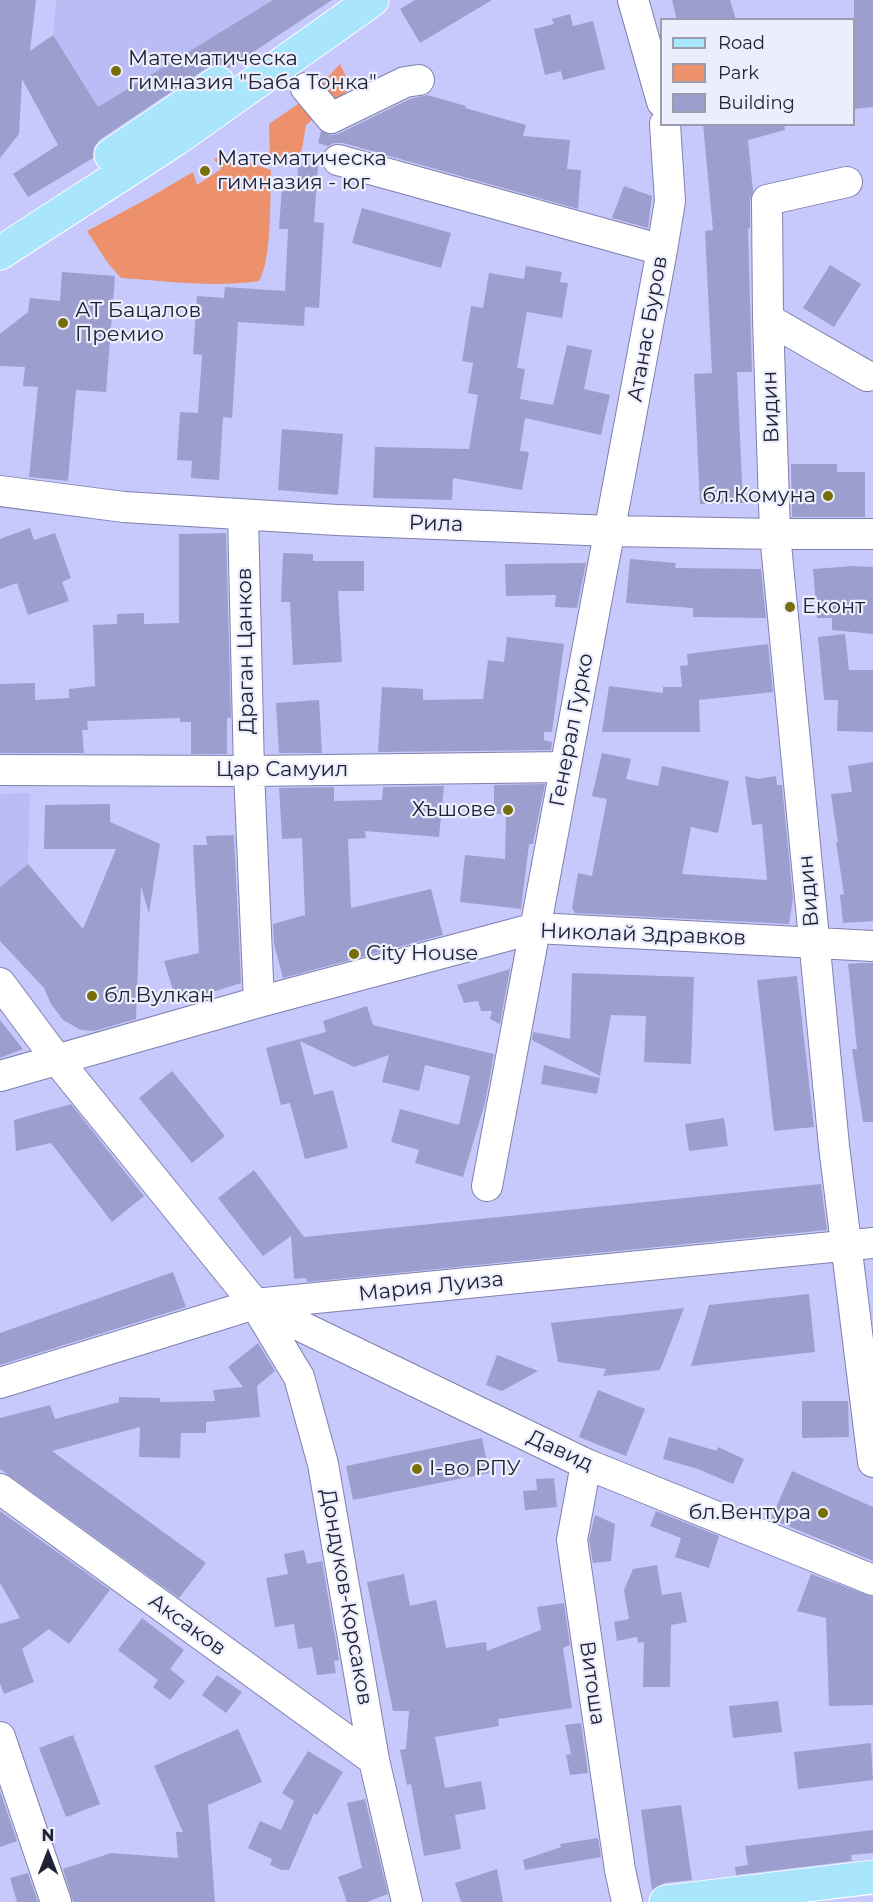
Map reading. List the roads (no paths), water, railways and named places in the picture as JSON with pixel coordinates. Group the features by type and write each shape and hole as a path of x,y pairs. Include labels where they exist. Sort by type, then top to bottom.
{"main road":[{"path":"0,229 290,35 337,0"},
{"path":"0,253 176,140 372,0"},
{"path":"666,1902 873,1877"}],"street":[{"path":"633,0 660,95"},
{"path":"306,88 331,118 405,82 419,80"},
{"name":"Атанас Буров","path":"611,531 670,201 665,126"},
{"path":"338,160 662,250"},
{"name":"Видин","path":"847,182 767,200 768,319 775,534 814,942 859,1245 873,1462"},
{"path":"768,319 867,376"},
{"name":"Рила","path":"0,491 124,507 243,515 611,531 873,534"},
{"name":"Драган Цанков","path":"243,515 249,771 259,1002"},
{"name":"Генерал Гурко","path":"487,1186 564,767 611,531"},
{"name":"Цар Самуил","path":"0,770 249,771 564,767"},
{"name":"Николай Здравков","path":"0,1076 259,1002 536,928 873,946"},
{"name":"Дондуков-Корсаков","path":"0,983 58,1060 255,1304 299,1377 323,1464 374,1760 407,1902"},
{"name":"Мария Луиза","path":"0,1383 255,1304 859,1245"},
{"name":"Давид","path":"255,1304 586,1464 873,1580"},
{"name":"Витоша","path":"586,1464 572,1540 620,1870 627,1902"},
{"name":"Аксаков","path":"0,1489 374,1760"},
{"path":"0,1737 56,1902"}],"place":[{"name":"Математическа гимназия \"Баба Тонка\"","path":"116,71"},
{"name":"Математическа гимназия - юг","path":"205,171"},
{"name":"АТ Бацалов Премио","path":"63,323"},
{"name":"бл.Комуна","path":"828,496"},
{"name":"Еконт","path":"790,607"},
{"name":"Хъшове","path":"508,810"},
{"name":"City House","path":"354,954"},
{"name":"бл.Вулкан","path":"92,996"},
{"name":"I-во РПУ","path":"417,1469"},
{"name":"бл.Вентура","path":"823,1513"}]}
